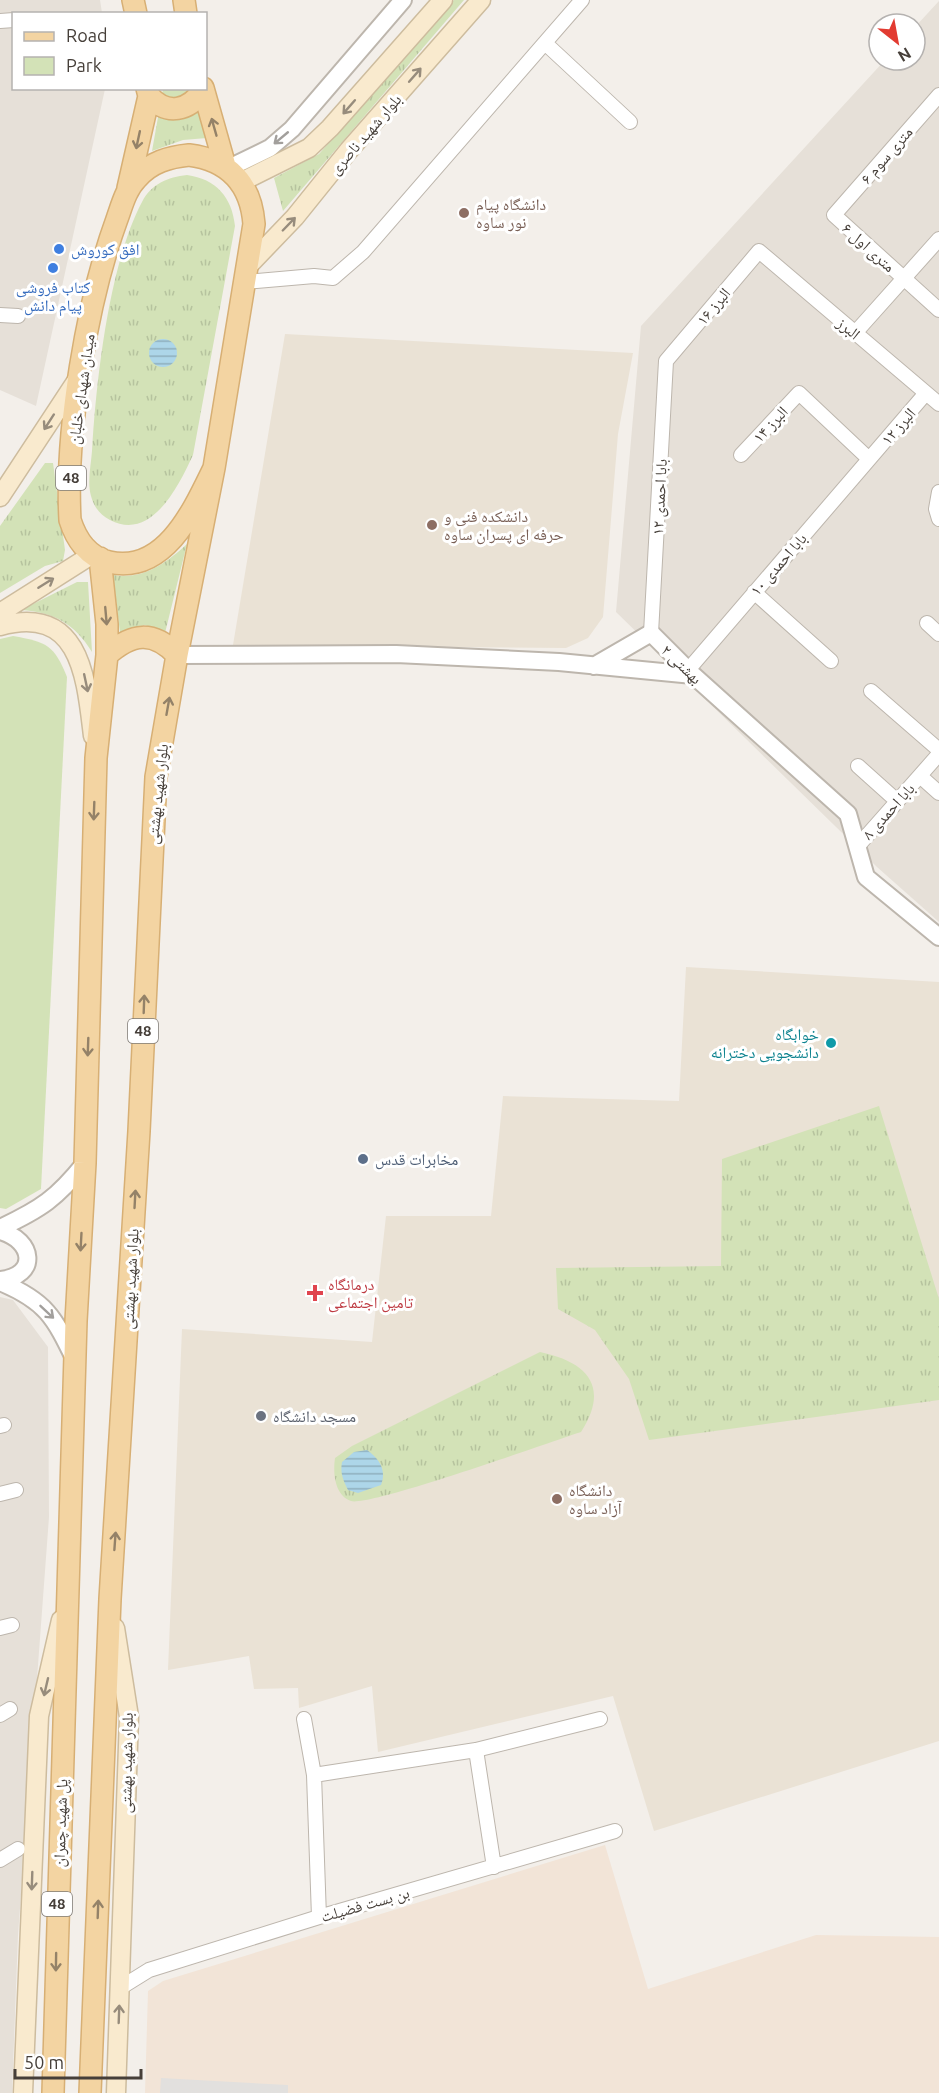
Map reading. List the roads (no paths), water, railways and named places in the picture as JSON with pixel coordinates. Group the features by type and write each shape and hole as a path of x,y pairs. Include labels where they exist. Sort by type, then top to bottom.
{"main road":[{"name":"بلوار شهید ناصری","path":"232,172 309,147 330,128 443,0"},
{"name":"بلوار شهید ناصری","path":"247,274 349,150 481,0"},
{"path":"148,92 166,108 182,108 195,101 202,90"},
{"name":"48","path":"68,1589 75,1360 85,1163 96,758 107,656 107,624 96,556 119,564 134,563 158,551 178,530 214,468 254,224 253,209 232,172 203,90"},
{"name":"48","path":"128,191 148,92"},
{"name":"میدان شهدای خلبان","path":"96,556 74,533 69,513 75,414 105,252 128,191 147,168 174,156 204,157 232,172"},
{"path":"0,497 81,374"},
{"name":"بلوار شهید بهشتی","path":"116,2093 129,1717 110,1599 138,1143 156,777 177,655 214,468"},
{"path":"0,613 96,556"},
{"path":"0,626 21,621 41,624 65,636 77,652 87,683 96,758"},
{"path":"107,656 127,642 142,637 157,638 177,655"},
{"path":"23,2093 39,1716 68,1589"},
{"name":"پل شهید چمران","path":"53,2093 68,1589"},
{"name":"48","path":"90,2093 110,1599"}],"street":[{"path":"232,172 270,148 292,129 403,0"},
{"path":"247,274 333,278 363,252 582,0"},
{"path":"545,43 630,122"},
{"name":"۶ متری سوم","path":"834,215 939,95"},
{"name":"۶ متری اول","path":"834,215 939,310"},
{"path":"855,333 939,239"},
{"name":"البرز","path":"759,251 934,397"},
{"name":"البرز ۱۶","path":"666,361 759,251"},
{"path":"0,315 18,316"},
{"name":"بابا احمدی ۱۲","path":"651,633 666,361"},
{"name":"البرز ۱۴","path":"741,455 799,393 869,459"},
{"name":"البرز ۱۲","path":"869,459 934,397"},
{"name":"بابا احمدی ۱۰","path":"691,673 754,592 869,459"},
{"path":"939,492 936,509 939,519"},
{"path":"754,592 831,662"},
{"path":"927,623 939,634"},
{"name":"بهشتی ۲","path":"594,666 651,633 691,673 848,814 866,877 939,937"},
{"path":"177,655 396,654 691,673"},
{"path":"871,691 939,752"},
{"name":"بابا احمدی ۸","path":"857,847 939,752"},
{"path":"858,766 897,801"},
{"path":"920,776 939,793"},
{"path":"0,1229 34,1212 62,1192 85,1163"},
{"path":"0,1229 19,1239 26,1246 28,1259 24,1270 13,1278 0,1281"},
{"path":"0,1281 28,1294 55,1319 75,1360"},
{"path":"0,1494 16,1490"},
{"path":"304,1719 314,1775 319,1917"},
{"path":"314,1775 476,1750 600,1719"},
{"path":"476,1750 494,1867"},
{"name":"بن بست فضیلت","path":"120,1988 149,1970 319,1917 615,1831"},
{"path":"0,1860 18,1849"}],"water":[{"path":"163,339 173,343 177,353 173,363 163,367 153,363 149,353 153,343"},
{"path":"367,1450 381,1465 383,1479 381,1485 358,1493 348,1490 342,1476 342,1462 354,1452"}],"place":[{"name":"دانشگاه پیام نور ساوه","path":"464,213"},
{"name":"افق کوروش","path":"59,249"},
{"name":"کتاب فروشی پیام دانش","path":"53,268"},
{"name":"دانشکده فنی و حرفه ای پسران ساوه","path":"432,525"},
{"name":"خوابگاه دانشجویی دخترانه","path":"831,1043"},
{"name":"مخابرات قدس","path":"363,1159"},
{"name":"درمانگاه تامین اجتماعی","path":"315,1293"},
{"name":"مسجد دانشگاه","path":"261,1416"},
{"name":"دانشگاه آزاد ساوه","path":"557,1499"}]}
